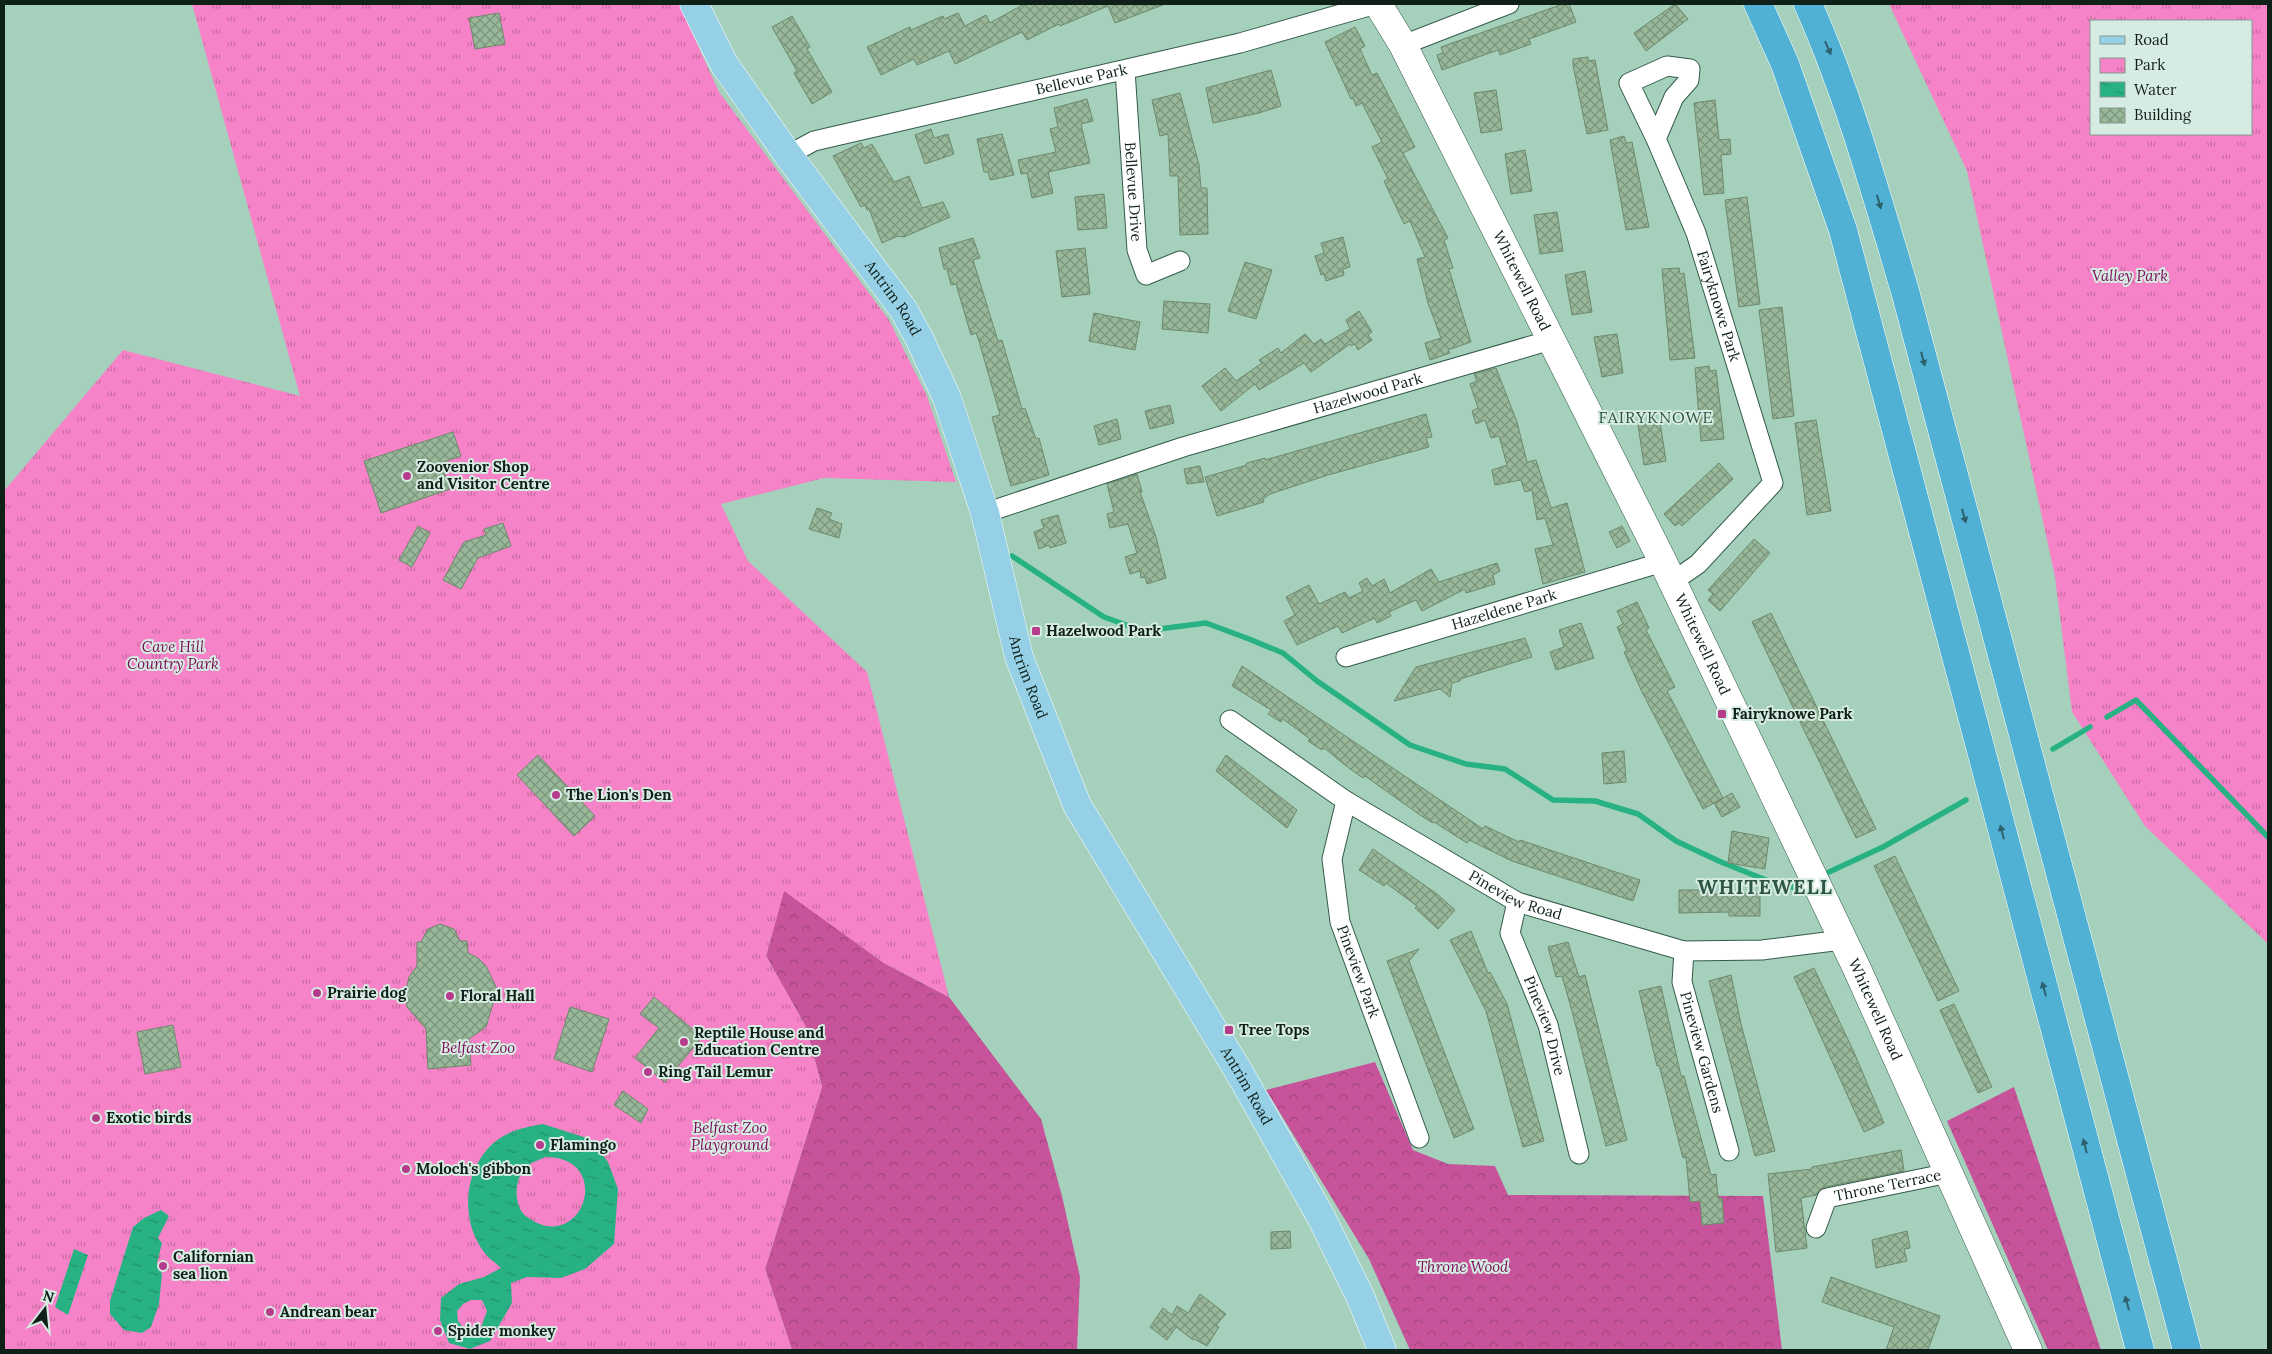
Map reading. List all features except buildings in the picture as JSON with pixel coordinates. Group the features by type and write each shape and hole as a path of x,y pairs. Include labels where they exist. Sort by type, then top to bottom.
{"highway":[{"path":"1758,4 1785,64 1843,230 2140,1350"},
{"path":"1808,4 1832,59 1868,165 1905,291 2187,1350"}],"main road":[{"name":"Antrim Road","path":"694,4 724,64 788,155 903,309 947,398 985,512 1019,657 1077,805 1239,1072 1316,1210 1360,1296 1382,1350"}],"street":[{"name":"Bellevue Park","path":"788,155 814,141 1240,43 1377,4"},
{"name":"Whitewell Road","path":"1377,4 1403,45 1668,572 1842,940 2028,1350"},
{"path":"1403,45 1509,4"},
{"name":"Bellevue Drive","path":"1125,70 1137,250 1146,275 1180,262"},
{"name":"Fairyknowe Park","path":"1656,139 1696,233 1773,483 1698,564 1668,572"},
{"name":"Hazelwood Park","path":"985,512 1183,447 1551,340"},
{"name":"Hazeldene Park","path":"1346,656 1668,572"},
{"name":"Pineview Road","path":"1230,720 1346,801 1517,902 1684,951 1762,950 1842,940"},
{"name":"Pineview Park","path":"1346,801 1332,859 1340,922 1419,1138"},
{"name":"Pineview Drive","path":"1517,902 1510,933 1548,1025 1579,1154"},
{"name":"Pineview Gardens","path":"1684,951 1682,982 1729,1151"},
{"name":"Throne Terrace","path":"1816,1228 1827,1198 1949,1173"}],"green space":[{"name":"Belfast Zoo","path":"192,4 679,4 719,92 889,320 927,396 956,482 824,478 721,504 748,561 867,672 949,997 884,963 784,891 766,956 806,1027 822,1087 765,1269 792,1350 4,1350 4,491 123,350 300,396"},
{"name":"Valley Park","path":"1889,4 2268,4 2268,944 2145,826 2072,712 2055,577 1967,171"},
{"path":"784,890 884,963 949,997 1041,1119 1062,1196 1080,1277 1077,1350 792,1350 765,1269 822,1087 806,1027 766,956"},
{"name":"Throne Wood","path":"1375,1062 1413,1150 1448,1164 1495,1166 1508,1195 1763,1196 1782,1350 1410,1350 1369,1259 1266,1090"},
{"path":"2014,1087 2101,1350 2048,1350 1947,1121"}],"water":[{"path":"543,1124 590,1139 608,1162 618,1189 614,1244 585,1269 561,1278 527,1277 511,1283 512,1303 490,1341 470,1349 449,1343 440,1320 441,1298 459,1284 484,1277 501,1268 484,1252 476,1239 471,1225 468,1209 469,1194 477,1164 485,1152 501,1137 518,1130","holes":["545,1157 567,1161 580,1172 585,1187 583,1202 576,1216 563,1224 546,1226 527,1217 522,1213 517,1200 517,1186 521,1173 529,1165","471,1300 482,1300 487,1311 481,1327 464,1329 458,1321 457,1311 463,1304"]},
{"path":"161,1210 169,1216 158,1238 162,1243 157,1263 162,1274 159,1304 151,1327 142,1333 124,1330 110,1314 110,1301 133,1227 144,1218"},
{"path":"74,1249 88,1255 68,1315 55,1307"}],"waterway":[{"path":"1012,556 1104,617 1143,631 1206,623 1249,639 1283,653 1317,681 1410,745 1466,764 1505,769 1553,800 1595,801 1638,814 1676,841 1721,862 1771,882 1796,888 1800,886"},
{"path":"2107,717 2136,700 2268,837"},
{"path":"2053,749 2090,727"},
{"path":"1829,872 1883,847 1966,800"}],"place":[{"name":"Zoovenior Shop and Visitor Centre","path":"407,476"},
{"name":"Hazelwood Park","path":"1036,631"},
{"name":"Fairyknowe Park","path":"1722,714"},
{"name":"The Lion's Den","path":"556,795"},
{"name":"Prairie dog","path":"317,993"},
{"name":"Floral Hall","path":"450,996"},
{"name":"Tree Tops","path":"1229,1030"},
{"name":"Reptile House and Education Centre","path":"684,1042"},
{"name":"Ring Tail Lemur","path":"648,1072"},
{"name":"Exotic birds","path":"96,1118"},
{"name":"Flamingo","path":"540,1145"},
{"name":"Moloch's gibbon","path":"406,1169"},
{"name":"Californian sea lion","path":"163,1266"},
{"name":"Andrean bear","path":"270,1312"},
{"name":"Spider monkey","path":"438,1331"}],"district":[{"name":"FAIRYKNOWE","path":"1656,417"},
{"name":"WHITEWELL","path":"1765,887"}],"park label":[{"name":"Cave Hill Country Park","path":"173,656"},
{"name":"Belfast Zoo Playground","path":"730,1136"}]}
